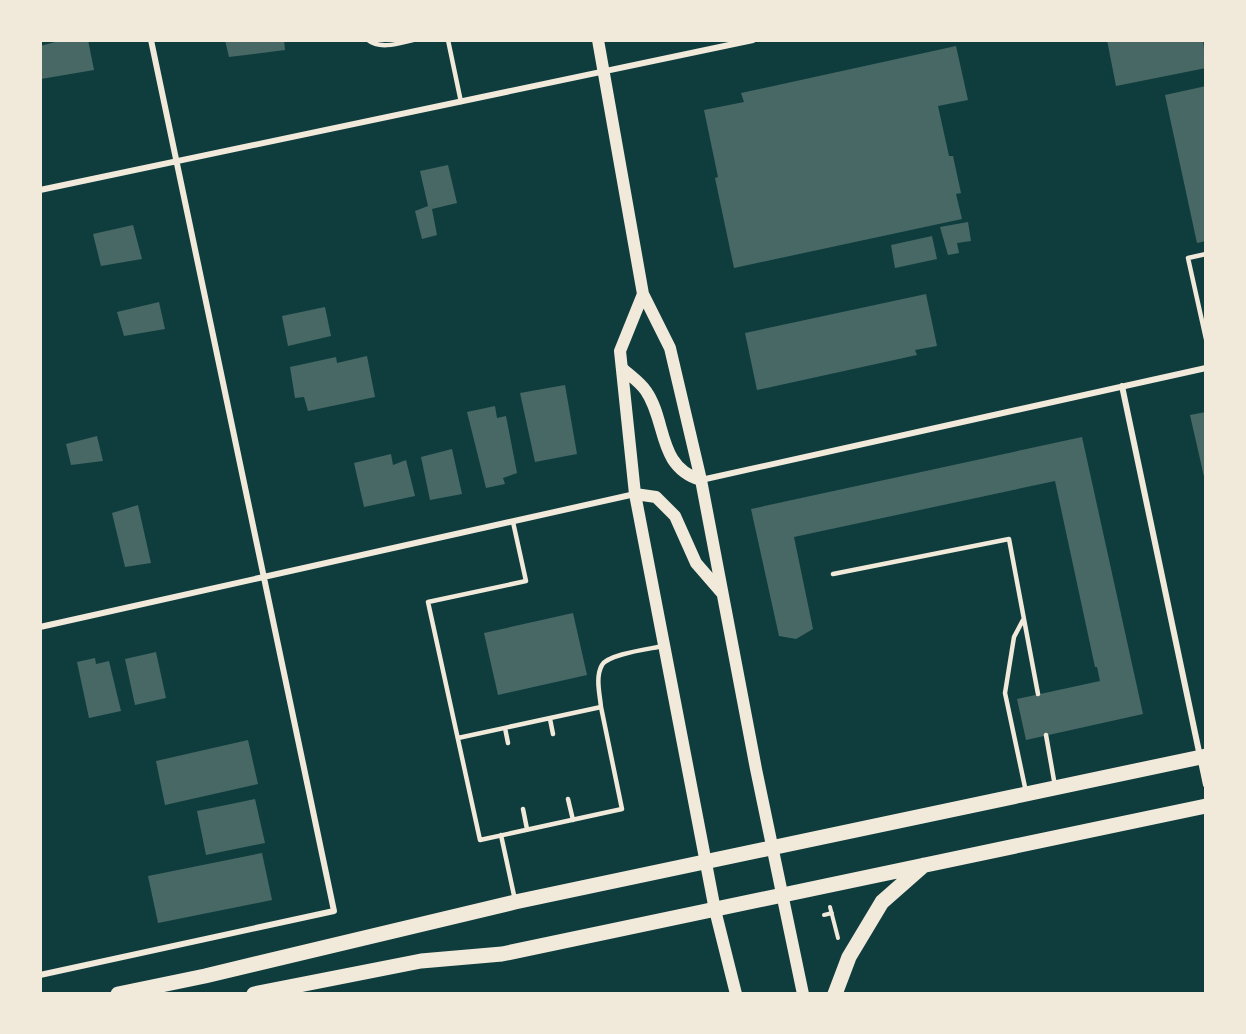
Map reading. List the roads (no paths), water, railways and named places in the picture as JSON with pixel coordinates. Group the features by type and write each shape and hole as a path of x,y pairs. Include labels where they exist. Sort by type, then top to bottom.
{"main road":[{"path":"598,40 644,294 670,348 701,480 802,993"},
{"path":"644,294 620,351 635,494 715,910 736,993"},
{"path":"621,368 646,391 667,449 679,468 701,480"},
{"path":"635,494 656,497 675,516 696,563 723,594"},
{"path":"118,993 205,976 515,903 707,861 1203,757"},
{"path":"254,993 421,961 502,954 1206,806"},
{"path":"836,993 849,957 882,903 925,864"}],"street":[{"path":"40,975 334,911 151,40"},
{"path":"40,190 753,40"},
{"path":"701,480 1206,368"},
{"path":"1122,386 1203,757 1206,785"},
{"path":"40,627 635,494"}],"lane":[{"path":"368,40 372,44 382,45 413,40"},
{"path":"448,40 461,102"},
{"path":"1206,254 1188,258 1206,339"},
{"path":"513,522 526,581 428,602 480,840 622,809 601,707 598,682 602,666 610,658 665,646"},
{"path":"833,574 1009,539 1038,694"},
{"path":"1024,619 1014,637 1005,693 1027,795"},
{"path":"458,738 601,707"},
{"path":"550,719 553,734"},
{"path":"505,728 508,742"},
{"path":"1046,735 1056,789"},
{"path":"568,799 573,820"},
{"path":"523,809 527,830"},
{"path":"501,835 515,903"}]}
